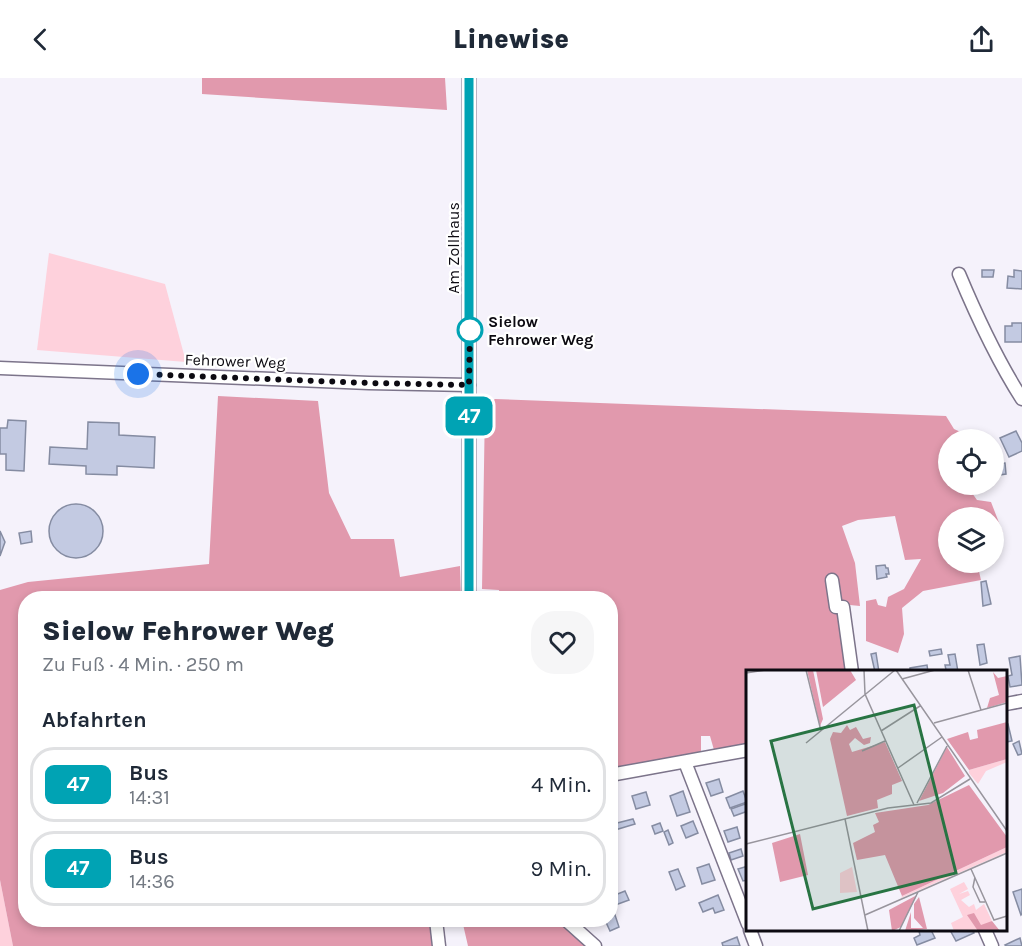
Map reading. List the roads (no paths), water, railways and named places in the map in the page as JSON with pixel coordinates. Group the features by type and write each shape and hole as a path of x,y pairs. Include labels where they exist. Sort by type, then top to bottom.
{"street":[{"name":"Am Zollhaus","path":"469,78 469,591"},
{"path":"959,274 972,306 1008,378 1022,399"},
{"name":"Fehrower Weg","path":"0,368 469,385"},
{"path":"1008,378 1022,375"},
{"path":"832,579 836,606 843,607 852,670"},
{"path":"1007,704 1022,701"},
{"path":"618,774 746,750"},
{"path":"685,762 746,921"},
{"path":"437,927 439,946"},
{"path":"574,927 595,946"},
{"path":"750,931 756,946"},
{"path":"985,931 992,946"}],"place":[{"name":"Sielow Fehrower Weg","path":"470,330"}]}
